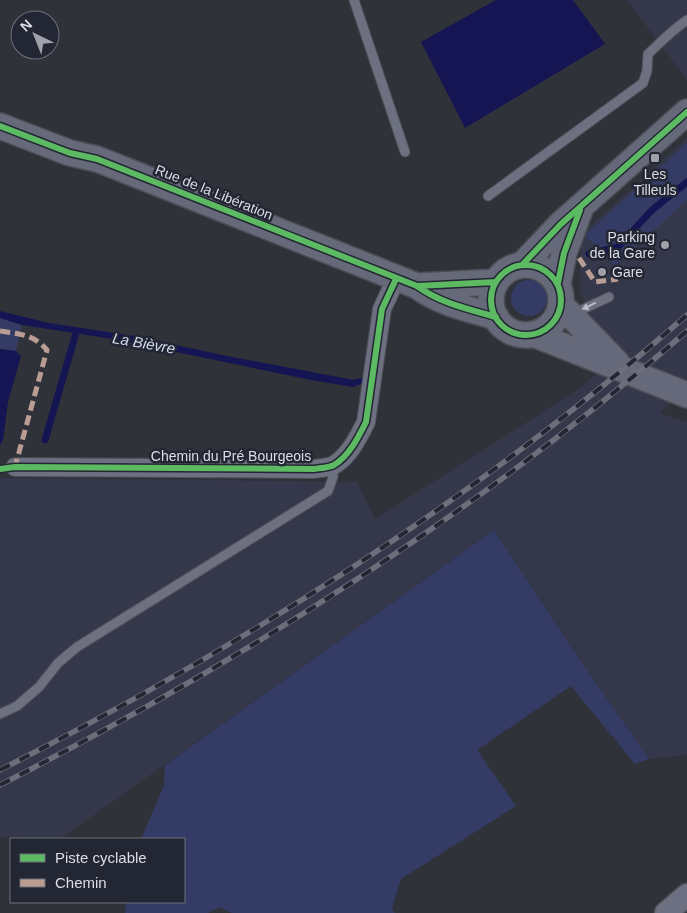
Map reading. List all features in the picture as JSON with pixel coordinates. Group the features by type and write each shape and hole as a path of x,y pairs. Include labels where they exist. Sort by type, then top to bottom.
{"main road":[{"path":"523,264 561,224 687,112"},
{"name":"Rue de la Libération","path":"0,126 70,153 97,159 406,282 447,303 496,318"},
{"path":"581,207 564,253 563,301 558,316 552,324 543,331 533,334 521,334 510,331 502,326 492,310 491,296 496,282 502,274 510,268 523,264 531,264 542,268 551,274 563,301 622,369"},
{"name":"Rue de la Libération","path":"406,282 496,282"},
{"path":"533,334 687,395"}],"street":[{"path":"333,466 348,453 358,439 366,422 382,309 406,282"},
{"name":"Chemin du Pré Bourgeois","path":"15,467 314,469 333,466"},
{"path":"666,913 687,896"}],"lane":[{"path":"354,0 405,152"},
{"path":"488,196 643,83 647,71 648,54 670,32 687,20"},
{"path":"563,301 609,297"},
{"path":"0,714 17,706 39,687 58,663 77,647 328,491 333,477 333,466"}],"shaded area":[{"path":"627,0 687,0 687,80"},
{"path":"687,138 687,387 660,413 687,422 687,755 649,759 575,653 494,530 61,838 0,837 0,478 357,482 375,519 579,389 621,351 593,323 580,292 581,245 586,230"},
{"path":"687,143 687,200 615,266 585,235"},
{"path":"529,280 536,281 542,285 546,291 546,305 542,311 536,315 529,316 522,315 516,311 512,305 511,298 512,291 516,285 522,281"},
{"path":"0,318 22,325 16,351 0,349"},
{"path":"494,530 575,653 649,759 635,764 571,686 477,750 516,806 401,879 392,908 395,913 232,913 219,907 208,913 125,913 126,903 185,903 185,838 141,838 164,786 165,765"}],"water":[{"path":"496,0 573,0 605,44 465,128 421,42"},
{"path":"0,311 49,323 134,336 354,380 370,375 369,381 353,387 311,380 113,339 22,325 0,318"},
{"path":"0,349 16,351 21,356 8,402 3,440 0,445"}],"waterway":[{"name":"La Bièvre","path":"589,254 618,247 652,210 687,182"},
{"path":"45,440 76,333"}],"railway":[{"path":"0,770 182,672 358,564 443,506 527,445 687,315"},
{"path":"0,785 181,687 357,579 443,521 526,461 608,397 687,331"}],"marked path":[{"path":"579,258 595,282 618,279"},
{"path":"0,331 31,338 47,350 15,467 12,467"}],"cycle path":[{"path":"523,264 561,224 687,112"},
{"path":"0,126 70,153 97,159 417,286 445,301 496,317"},
{"path":"558,283 564,253 580,210"},
{"path":"519,265 533,265 546,271 555,280 561,293 561,300 559,313 551,325 533,335 519,335 506,329 497,320 491,307 491,293 497,280 506,271 519,265"},
{"path":"0,469 15,467 314,469 334,465 349,452 366,422 382,309 396,279"},
{"path":"417,286 496,282"}],"place":[{"name":"Les Tilleuls","path":"655,158"},
{"name":"Parking de la Gare","path":"665,245"},
{"name":"Gare","path":"602,272"}]}
